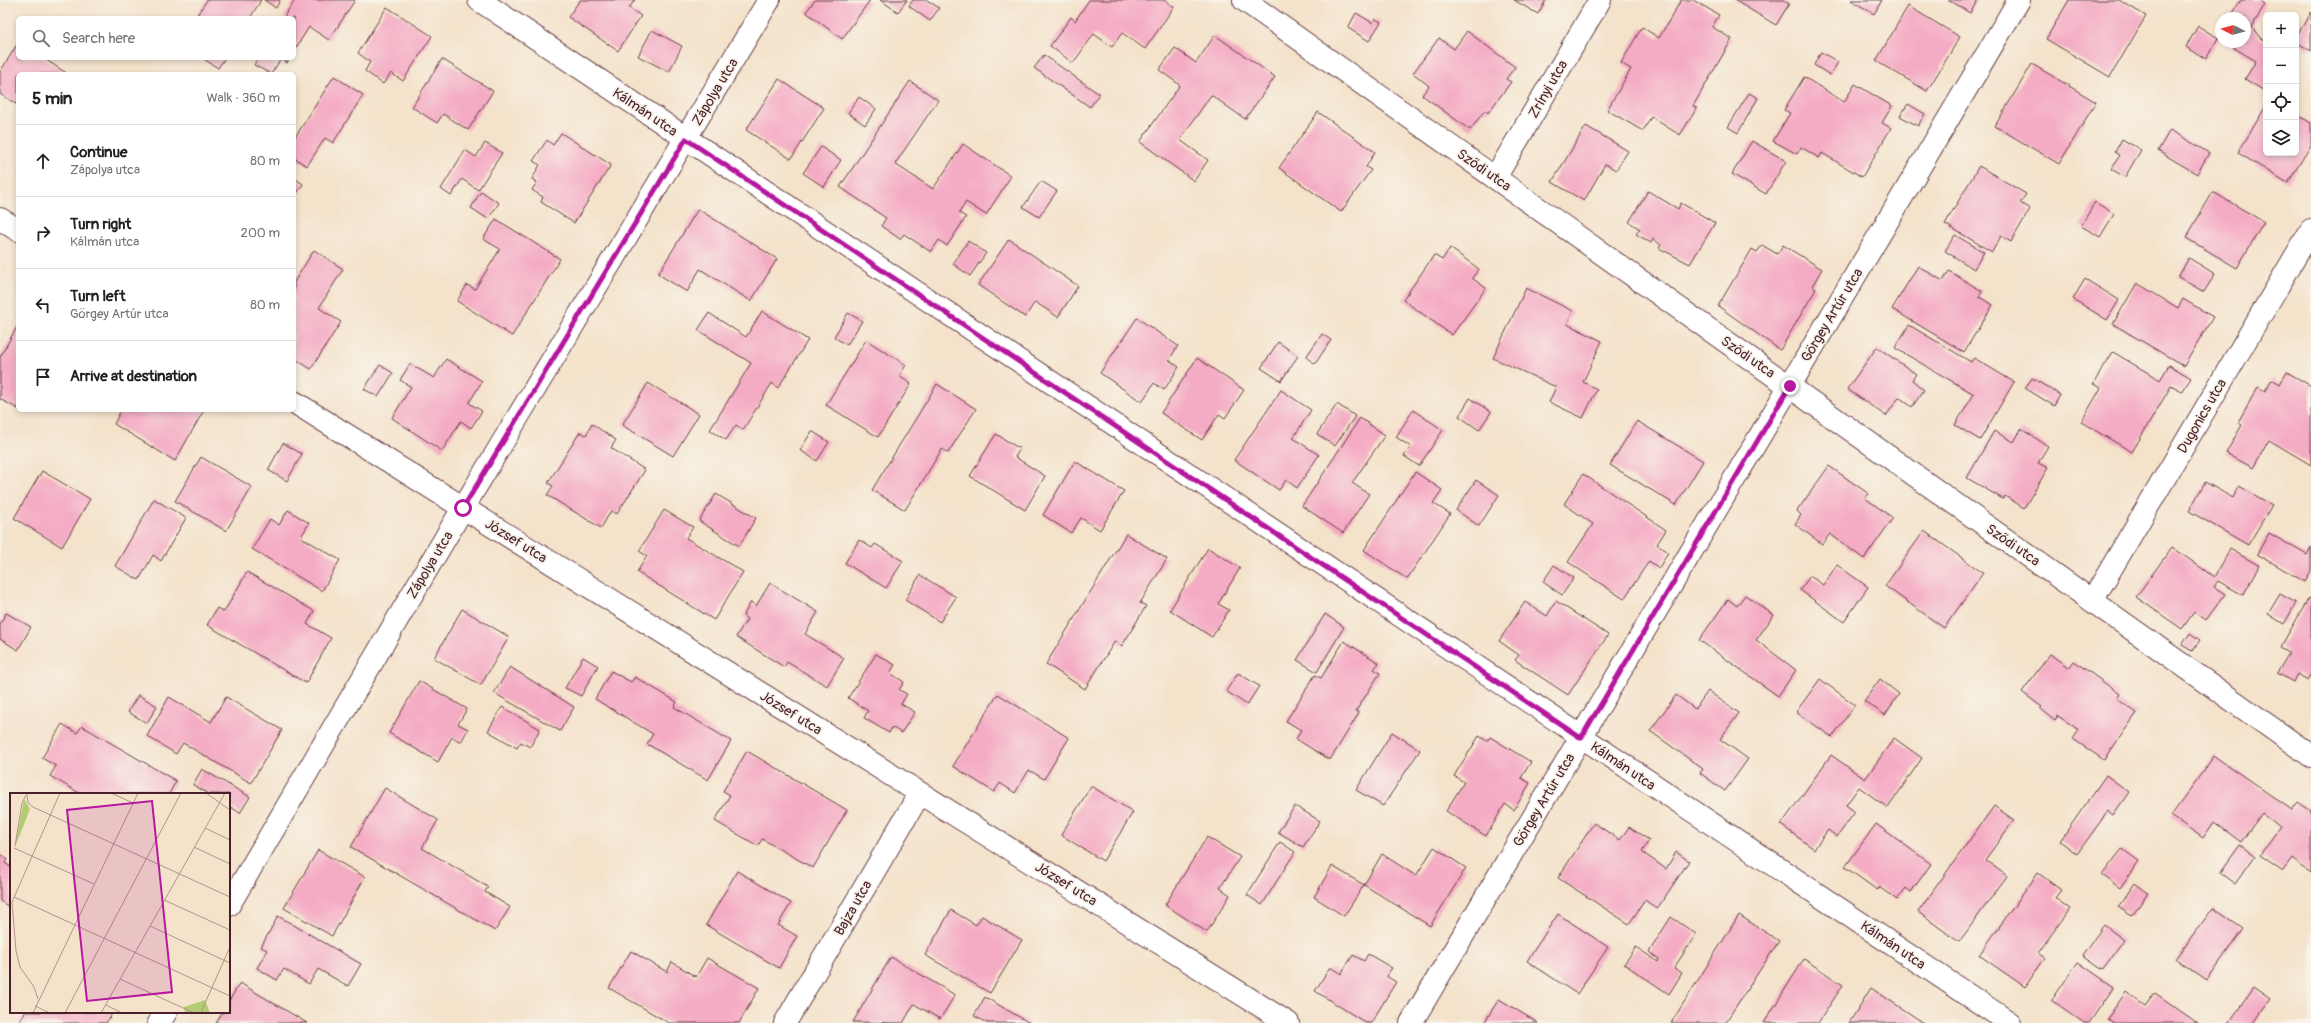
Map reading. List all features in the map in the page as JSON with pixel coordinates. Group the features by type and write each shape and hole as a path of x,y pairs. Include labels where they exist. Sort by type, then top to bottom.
{"street":[{"name":"Kálmán utca","path":"479,0 1581,738 2010,1023"},
{"name":"Zápolya utca","path":"230,903 463,508 769,0"},
{"name":"Sződi utca","path":"1244,0 2311,756"},
{"name":"Zrínyi utca","path":"1495,178 1600,0"},
{"name":"Görgey Artúr utca","path":"1411,1023 2019,0"},
{"name":"Dugonics utca","path":"2092,601 2311,230"},
{"name":"József utca","path":"296,403 1288,1023"},
{"name":"Bajza utca","path":"785,1023 920,793"},
{"path":"159,1023 165,1013"}],"building":[{"path":"207,0 261,0 251,16 196,16"},
{"path":"264,0 280,0 276,8"},
{"path":"295,0 355,0 329,40 309,27 296,48 296,16 284,16"},
{"path":"580,0 635,0 629,8 641,16 618,51 568,17"},
{"path":"815,0 870,0 842,39 806,12"},
{"path":"880,0 907,0 898,12"},
{"path":"913,0 927,0 939,8 930,21 909,6"},
{"path":"1089,0 1164,0 1174,7 1145,49 1122,33 1112,47 1094,34 1073,63 1050,46 1071,17 1075,21"},
{"path":"1514,0 1546,0 1538,14"},
{"path":"1681,0 1693,0 1719,15 1712,27 1732,39 1693,106 1697,108 1680,135 1651,117 1643,131 1607,110 1631,69 1621,63 1642,27 1659,38"},
{"path":"1734,0 1783,0 1789,4 1776,25"},
{"path":"1851,0 1882,0 1874,14"},
{"path":"1948,0 1978,0 1970,13"},
{"path":"2069,0 2119,0 2146,16 2110,77 2046,39"},
{"path":"2241,0 2259,0 2265,4 2252,27 2260,38 2263,40 2263,90 2245,79 2256,61 2234,48 2251,48 2251,12 2234,12"},
{"path":"1908,6 1960,37 1927,91 1876,61"},
{"path":"387,7 432,36 403,81 391,73 383,84 365,71 370,62 358,53"},
{"path":"2311,12 2311,51 2299,44 2299,32"},
{"path":"1356,13 1373,23 1375,19 1381,22 1369,41 1348,28"},
{"path":"2198,26 2215,36 2215,43 2206,59 2186,47"},
{"path":"652,30 682,46 669,72 638,56"},
{"path":"1467,31 1515,67 1506,79 1511,82 1488,113 1485,110 1470,130 1422,95 1429,86 1413,73 1439,38 1454,49"},
{"path":"1215,35 1275,77 1245,119 1211,95 1180,140 1208,160 1194,181 1140,142 1180,85 1159,70 1175,48 1196,63"},
{"path":"16,46 16,60 46,60 65,72 16,72 16,104 0,94 0,72"},
{"path":"1821,52 1838,62 1830,75 1814,65"},
{"path":"1044,55 1099,94 1090,107 1034,68"},
{"path":"442,59 493,91 468,130 443,114 437,123 412,107"},
{"path":"205,60 224,60 218,68"},
{"path":"257,60 280,60 272,72 267,72 254,65"},
{"path":"2032,64 2096,102 2059,164 1995,126"},
{"path":"334,76 363,95 333,143 325,138 307,166 296,159 296,136"},
{"path":"1804,77 1844,102 1855,84 1892,106 1882,123 1891,128 1862,177 1822,153 1819,158 1801,147 1797,154 1773,141 1790,113 1784,110"},
{"path":"779,79 824,108 791,159 746,130"},
{"path":"910,81 938,100 895,164 933,189 963,144 1011,176 986,215 966,202 959,213 966,217 947,246 939,240 931,252 904,234 900,239 881,226 886,218 840,187"},
{"path":"1749,93 1758,98 1738,133 1728,127"},
{"path":"859,97 876,109 865,125 848,113"},
{"path":"1908,104 1925,114 1918,126 1900,116"},
{"path":"2263,111 2263,156 2299,156 2299,116 2311,123 2311,145 2288,183 2238,153"},
{"path":"1318,112 1375,152 1366,167 1371,170 1341,212 1279,168"},
{"path":"1586,126 1628,151 1616,170 1605,164 1584,201 1552,182"},
{"path":"2170,130 2209,153 2197,174 2158,151"},
{"path":"561,133 611,165 574,223 541,202 543,197 532,190 537,182 532,179 540,165 533,161 547,140 553,145"},
{"path":"2122,139 2141,150 2125,177 2111,169 2120,155 2115,152"},
{"path":"1752,141 1786,161 1766,194 1732,174"},
{"path":"485,143 502,153 478,190 462,179 451,196 441,189 465,150 476,157"},
{"path":"821,147 841,160 824,187 803,173"},
{"path":"1979,166 2026,194 2020,203 2030,209 2011,242 2001,236 1992,252 1945,224"},
{"path":"296,179 303,184 296,195"},
{"path":"1041,181 1057,191 1039,217 1023,207"},
{"path":"481,191 499,203 488,219 471,208"},
{"path":"1648,191 1678,209 1681,203 1715,223 1690,264 1659,248 1661,245 1653,239 1651,243 1636,234 1640,229 1629,222"},
{"path":"2213,192 2264,222 2237,268 2186,238"},
{"path":"2095,202 2114,214 2100,237 2081,226"},
{"path":"698,209 777,259 751,301 700,269 687,292 658,274"},
{"path":"496,219 560,259 512,336 457,301 467,285 475,289 500,249 483,239"},
{"path":"1955,235 1984,252 1974,269 1945,251"},
{"path":"1009,239 1078,286 1058,317 1035,302 1025,317 978,285"},
{"path":"968,241 986,253 970,276 953,264"},
{"path":"1762,245 1777,254 1783,245 1822,269 1812,286 1816,289 1780,350 1718,306 1752,249 1757,252"},
{"path":"1450,248 1479,269 1472,278 1486,288 1452,335 1403,300 1434,255 1442,260"},
{"path":"314,250 343,269 319,308 341,322 311,369 296,359 296,279"},
{"path":"2189,258 2215,274 2204,292 2178,277"},
{"path":"1918,266 1943,281 1949,271 1982,291 1979,297 1993,305 1964,352 1892,309"},
{"path":"2085,279 2119,300 2107,320 2073,299"},
{"path":"2137,283 2178,308 2183,299 2213,317 2184,366 2113,324"},
{"path":"1526,288 1573,311 1567,324 1602,341 1583,382 1597,389 1583,418 1549,402 1556,387 1493,358"},
{"path":"762,311 808,340 778,388 772,383 743,430 736,425 726,440 710,430 751,363 698,330 709,313 746,337"},
{"path":"848,313 862,321 847,345 834,337"},
{"path":"1137,318 1178,346 1169,360 1179,367 1164,390 1154,383 1142,402 1100,373"},
{"path":"1909,325 1971,362 1974,358 2014,382 1980,440 1955,425 1974,394 1895,348"},
{"path":"16,329 16,408 0,399 0,357"},
{"path":"1322,334 1331,340 1315,364 1306,357"},
{"path":"866,340 906,365 899,376 911,384 878,437 826,405"},
{"path":"1278,342 1298,356 1281,381 1261,368"},
{"path":"1877,347 1916,374 1912,380 1924,390 1912,407 1899,397 1886,416 1847,389"},
{"path":"2113,352 2160,380 2169,365 2191,378 2182,392 2171,386 2132,452 2081,422 2101,388 2093,384"},
{"path":"1197,358 1244,390 1225,418 1219,414 1202,440 1161,413"},
{"path":"446,359 482,381 469,403 482,411 471,428 461,421 442,451 392,418 411,387 400,380 410,364 434,378"},
{"path":"380,365 393,373 378,397 364,389"},
{"path":"2287,372 2311,386 2311,465 2269,440 2253,468 2226,453 2242,425 2238,422 2258,387 2265,391 2272,379 2280,384"},
{"path":"2032,378 2060,395 2054,406 2025,388"},
{"path":"648,383 699,414 673,456 622,425"},
{"path":"937,384 976,409 948,453 942,449 905,510 872,490"},
{"path":"1281,390 1311,410 1293,438 1319,455 1297,488 1286,480 1279,490 1234,460"},
{"path":"1470,398 1491,412 1479,430 1459,416"},
{"path":"1337,404 1355,416 1335,446 1317,434"},
{"path":"1413,410 1443,430 1419,466 1404,456 1411,447 1396,437"},
{"path":"120,412 203,412 175,461 114,424"},
{"path":"1360,418 1385,435 1352,483 1369,494 1343,533 1302,506"},
{"path":"1637,421 1703,461 1676,505 1610,465"},
{"path":"592,424 616,440 611,448 645,470 617,514 611,511 601,528 547,495 553,486 548,483 580,432 586,435"},
{"path":"2021,429 2048,446 2038,463 2048,468 2024,508 2005,496 2003,499 1967,478 1994,431 2014,442"},
{"path":"812,431 829,442 817,461 800,450"},
{"path":"996,434 1020,449 1015,457 1045,476 1025,510 970,476"},
{"path":"283,443 302,454 287,481 268,470"},
{"path":"201,457 252,487 226,531 175,501"},
{"path":"1075,461 1124,491 1100,530 1081,518 1071,533 1043,515"},
{"path":"1829,466 1869,494 1865,498 1893,518 1864,559 1830,534 1822,544 1795,524 1801,515 1797,511"},
{"path":"42,471 90,499 62,547 14,518"},
{"path":"1415,472 1442,490 1433,503 1450,514 1407,579 1364,550"},
{"path":"1583,474 1666,530 1657,544 1668,552 1659,568 1649,561 1624,599 1568,562 1593,524 1564,504"},
{"path":"1476,480 1499,495 1479,526 1456,510"},
{"path":"2205,482 2233,498 2239,486 2272,505 2248,545 2189,511"},
{"path":"716,494 756,518 739,546 699,521"},
{"path":"154,499 186,518 161,561 153,555 139,580 115,566"},
{"path":"288,510 309,523 301,537 340,560 322,591 252,549 270,519 279,525"},
{"path":"664,510 693,527 686,538 743,572 714,620 637,572 647,556 639,551"},
{"path":"1924,531 1983,573 1944,628 1885,586"},
{"path":"2269,533 2307,555 2311,547 2311,571 2305,582 2257,554"},
{"path":"1126,534 1167,559 1140,603 1146,606 1122,646 1115,641 1085,689 1046,664"},
{"path":"859,540 872,548 875,544 903,561 886,588 845,563"},
{"path":"2172,547 2214,577 2230,549 2260,566 2243,595 2218,581 2214,587 2225,594 2206,620 2194,612 2182,629 2136,597"},
{"path":"1208,548 1240,568 1218,604 1229,610 1212,637 1170,610"},
{"path":"1554,565 1574,578 1562,595 1543,582"},
{"path":"1837,565 1868,587 1844,622 1800,590 1810,576 1823,585"},
{"path":"247,572 314,611 307,624 331,638 306,683 207,625 217,608 224,612"},
{"path":"920,575 956,597 940,622 905,600"},
{"path":"770,583 818,612 805,634 844,658 827,686 787,662 784,667 736,637 747,619 743,616 751,602 756,606"},
{"path":"2280,594 2296,603 2284,624 2268,614"},
{"path":"1745,595 1774,615 1756,640 1796,670 1778,696 1699,640 1728,599 1737,606"},
{"path":"2309,598 2311,600 2311,675 2308,680 2297,674 2293,682 2277,673 2289,653 2280,648"},
{"path":"1556,601 1608,635 1568,695 1515,660 1519,655 1499,641 1525,602 1547,616"},
{"path":"462,609 509,637 481,685 434,658"},
{"path":"6,613 31,627 18,650 0,639 0,624"},
{"path":"1325,614 1344,627 1317,672 1297,660"},
{"path":"2190,633 2200,640 2192,651 2182,645"},
{"path":"1344,641 1379,663 1374,669 1380,673 1356,711 1359,713 1330,760 1296,739 1301,730 1286,721 1315,675 1321,678"},
{"path":"876,654 895,665 890,673 904,682 899,690 907,694 901,704 915,712 901,733 892,727 889,733 864,718 868,711 848,698"},
{"path":"2050,654 2069,668 2074,661 2120,694 2117,699 2137,713 2104,760 2073,739 2079,730 2058,716 2055,721 2040,709 2042,707 2022,692"},
{"path":"583,657 598,666 581,696 565,688"},
{"path":"510,667 574,707 560,731 494,693"},
{"path":"611,671 631,682 635,677 677,702 674,707 731,741 708,780 647,744 653,734 595,699"},
{"path":"1238,673 1259,686 1247,705 1226,691"},
{"path":"1820,679 1855,705 1832,737 1796,712"},
{"path":"1880,679 1899,694 1885,715 1864,701"},
{"path":"419,681 467,709 458,724 468,729 461,742 452,737 438,762 389,733"},
{"path":"1708,691 1739,713 1720,739 1748,759 1725,791 1700,773 1703,769 1650,731 1676,695 1695,709"},
{"path":"998,694 1069,738 1044,779 1029,770 1015,793 1000,783 994,792 953,766"},
{"path":"138,695 157,706 147,723 128,712"},
{"path":"169,697 211,722 226,697 282,730 251,783 183,743 176,754 147,736"},
{"path":"502,707 540,729 530,747 521,742 517,748 488,731"},
{"path":"62,724 77,733 82,726 176,781 170,793 79,793 50,776 56,766 42,758"},
{"path":"1392,732 1420,750 1383,806 1356,790"},
{"path":"1479,736 1487,741 1490,737 1531,762 1521,778 1530,783 1514,810 1505,804 1486,836 1446,811 1464,782 1454,776"},
{"path":"1894,738 1922,758 1888,808 1859,787 1846,805 1855,812 1837,837 1828,830 1814,849 1781,825 1831,755 1865,779"},
{"path":"747,751 847,810 813,868 762,839 758,846 715,821 730,795 723,791"},
{"path":"2214,756 2292,810 2298,802 2311,811 2311,873 2292,859 2283,871 2260,855 2280,827 2262,813 2241,842 2214,822 2203,838 2171,816"},
{"path":"202,769 250,797 240,813 230,807 230,793 207,793 193,785"},
{"path":"2106,775 2129,792 2113,815 2108,811 2077,854 2060,841"},
{"path":"1091,786 1133,812 1103,861 1061,835"},
{"path":"385,788 438,820 422,848 488,887 485,892 510,907 495,931 351,847"},
{"path":"1295,806 1320,821 1303,847 1278,832"},
{"path":"1994,806 2014,820 1985,860 2007,876 1959,942 1918,912"},
{"path":"1594,823 1620,840 1629,827 1649,840 1642,852 1666,869 1676,852 1689,861 1657,909 1645,900 1629,924 1558,878"},
{"path":"1876,824 1931,864 1911,892 1906,888 1897,900 1879,887 1877,890 1845,867"},
{"path":"1207,837 1240,857 1220,888 1230,895 1207,932 1165,905"},
{"path":"1280,842 1295,852 1262,905 1247,895"},
{"path":"2240,845 2255,856 2235,884 2220,873"},
{"path":"1434,847 1466,868 1430,926 1364,885 1382,854 1416,876"},
{"path":"2122,849 2139,861 2120,888 2102,875"},
{"path":"318,850 365,877 332,936 284,908"},
{"path":"0,854 7,859 5,863 10,866 10,907 0,901"},
{"path":"1332,866 1364,885 1344,916 1314,897"},
{"path":"737,871 791,903 778,925 797,936 779,968 706,925"},
{"path":"2038,873 2061,890 2055,898 2070,909 2038,953 2045,958 2025,987 1979,955"},
{"path":"2135,883 2148,893 2132,916 2118,907"},
{"path":"2213,908 2243,929 2207,980 2176,959"},
{"path":"951,910 976,925 982,916 1022,940 990,993 925,955"},
{"path":"1558,914 1608,947 1577,994 1527,961"},
{"path":"1739,915 1779,941 1725,1023 1671,1023"},
{"path":"278,916 361,964 348,986 318,969 309,984 284,969 277,980 257,968 267,950 261,947"},
{"path":"1671,917 1696,934 1674,968 1682,973 1669,994 1624,964 1636,947 1658,962 1659,959 1649,952"},
{"path":"2104,925 2124,940 2102,970 2082,956"},
{"path":"631,951 667,972 672,962 696,977 707,958 759,988 739,1023 669,1023 609,988"},
{"path":"1368,954 1392,968 1386,976 1396,982 1371,1023 1366,1023 1315,991 1330,967 1341,974 1353,955 1364,961"},
{"path":"891,957 955,995 940,1019 914,1004 903,1023 853,1022"},
{"path":"1804,959 1843,985 1818,1023 1764,1023"},
{"path":"2078,962 2114,987 2089,1023 2084,1023 2052,1000"},
{"path":"240,983 307,1023 216,1023 222,1013 230,1013 230,999"},
{"path":"1871,988 1924,1023 1849,1023"},
{"path":"2253,988 2270,1000 2254,1023 2228,1023"},
{"path":"2126,992 2145,1006 2155,993 2198,1023 2113,1023 2107,1019"},
{"path":"985,997 1030,1023 987,1023 974,1016"},
{"path":"1499,999 1538,1023 1484,1023"},
{"path":"24,1013 112,1013 106,1023 19,1023"}],"route":[{"path":"463,508 686,139 1581,738 1790,386"}]}
